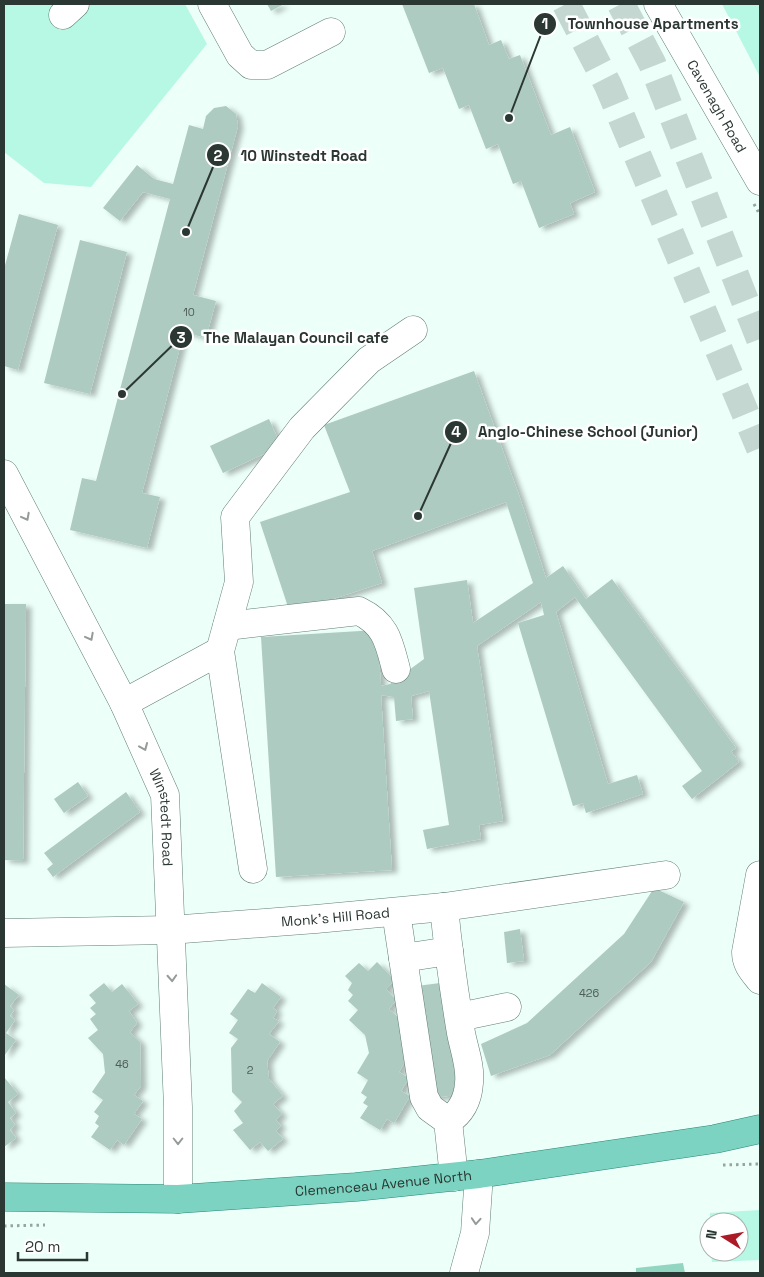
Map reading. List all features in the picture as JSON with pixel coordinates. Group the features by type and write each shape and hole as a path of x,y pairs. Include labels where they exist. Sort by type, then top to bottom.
{"main road":[{"name":"Clemenceau Avenue North","path":"4,1197 178,1199 356,1187 466,1175 715,1139 760,1129"}],"street":[{"path":"212,4 240,55 252,65 266,65 331,32"},
{"name":"Cavenagh Road","path":"658,4 760,181"},
{"path":"254,869 223,639 239,582 235,517 302,428 369,360 413,330"},
{"name":"Winstedt Road","path":"4,474 124,702 165,795 178,1106 178,1199"},
{"path":"124,702 223,639 359,611 372,617 388,638 396,670"},
{"name":"Monk's Hill Road","path":"4,932 170,930 316,919 444,907 666,875"},
{"path":"760,875 746,959 760,980"},
{"path":"444,907 449,952 470,1080 464,1106 456,1116 448,1121"},
{"path":"396,912 424,1097 430,1108 448,1121 466,1175 475,1233 467,1271"},
{"path":"403,958 449,952"},
{"path":"459,1017 507,1007"}],"shaded area":[{"path":"4,4 185,4 207,44 91,187 44,183 4,152"},
{"path":"722,4 760,4 760,77"},
{"path":"760,1210 760,1260 749,1260 749,1212 727,1212"},
{"path":"683,1263 685,1273 636,1273 636,1268"}],"building":[{"path":"267,4 284,4 271,11"},
{"path":"402,4 474,4 489,45 501,40 509,59 520,55 551,135 570,127 595,192 570,203 574,214 539,228 521,181 513,184 498,144 486,149 469,105 459,109 443,68 429,73"},
{"path":"226,106 236,114 238,126 193,295 216,301 206,338 184,332 142,493 160,497 147,548 70,530 82,478 96,481 170,199 143,192 120,221 103,208 137,165 154,179 173,184 189,125 203,129 206,116 214,108"},
{"path":"19,214 58,225 18,370 4,366 4,269"},
{"path":"80,240 127,252 90,394 44,383"},
{"path":"474,371 520,498 546,578 563,566 586,599 612,579 736,748 731,751 739,762 692,799 682,786 702,771 575,597 556,612 608,784 637,775 643,794 586,813 583,803 573,806 518,623 544,615 541,602 477,646 503,821 479,825 481,839 427,849 423,830 449,825 429,691 411,696 413,719 396,721 394,697 381,695 392,870 276,877 261,637 377,630 381,686 390,684 424,659 414,588 467,580 473,623 533,583 506,502 372,551 382,583 290,613 260,522 350,492 324,425"},
{"path":"269,419 281,446 223,473 210,446"},
{"path":"4,604 26,604 23,861 4,860"},
{"path":"78,782 88,796 64,813 54,799"},
{"path":"126,792 140,812 53,877 47,869 53,864 44,853"},
{"path":"654,888 684,902 651,962 550,1055 491,1076 481,1044 527,1023 624,934"},
{"path":"520,929 524,961 507,963 504,932"},
{"path":"377,962 395,980 386,989 396,1000 389,1009 400,1019 405,1062 399,1072 409,1078 401,1091 410,1096 394,1123 387,1119 380,1130 360,1118 368,1106 363,1103 367,1097 361,1093 368,1080 357,1073 369,1053 365,1035 349,1020 358,1010 348,1001 353,995 348,990 352,983 345,976 359,963 368,971"},
{"path":"448,982 463,1094 432,1098 417,986"},
{"path":"104,983 112,992 122,984 138,1004 129,1011 137,1023 130,1032 140,1042 141,1086 134,1095 143,1101 134,1114 142,1119 124,1145 117,1140 110,1150 91,1137 99,1126 95,1123 99,1116 94,1112 103,1100 92,1092 105,1073 103,1054 88,1038 98,1030 90,1019 96,1014 90,1008 96,1003 89,995"},
{"path":"262,983 281,997 273,1008 277,1011 273,1018 279,1021 269,1034 280,1042 267,1061 269,1079 283,1096 273,1104 282,1114 276,1120 281,1126 276,1131 283,1139 268,1151 260,1142 250,1150 233,1130 243,1123 234,1111 242,1102 232,1092 231,1048 238,1039 229,1033 238,1020 230,1014 248,989 255,993"},
{"path":"4,984 19,995 10,1006 14,1010 10,1016 15,1020 6,1033 16,1040 4,1056"},
{"path":"4,1077 18,1094 8,1102 16,1113 10,1118 15,1125 10,1130 16,1138 4,1147"}],"tunnel":[{"path":"566,4 608,85 760,448"},
{"path":"621,4 652,63 760,339"}],"place":[{"name":"Townhouse Apartments","path":"509,118"},
{"name":"10 Winstedt Road","path":"186,232"},
{"name":"The Malayan Council cafe","path":"122,394"},
{"name":"Anglo-Chinese School (Junior)","path":"418,516"}]}
